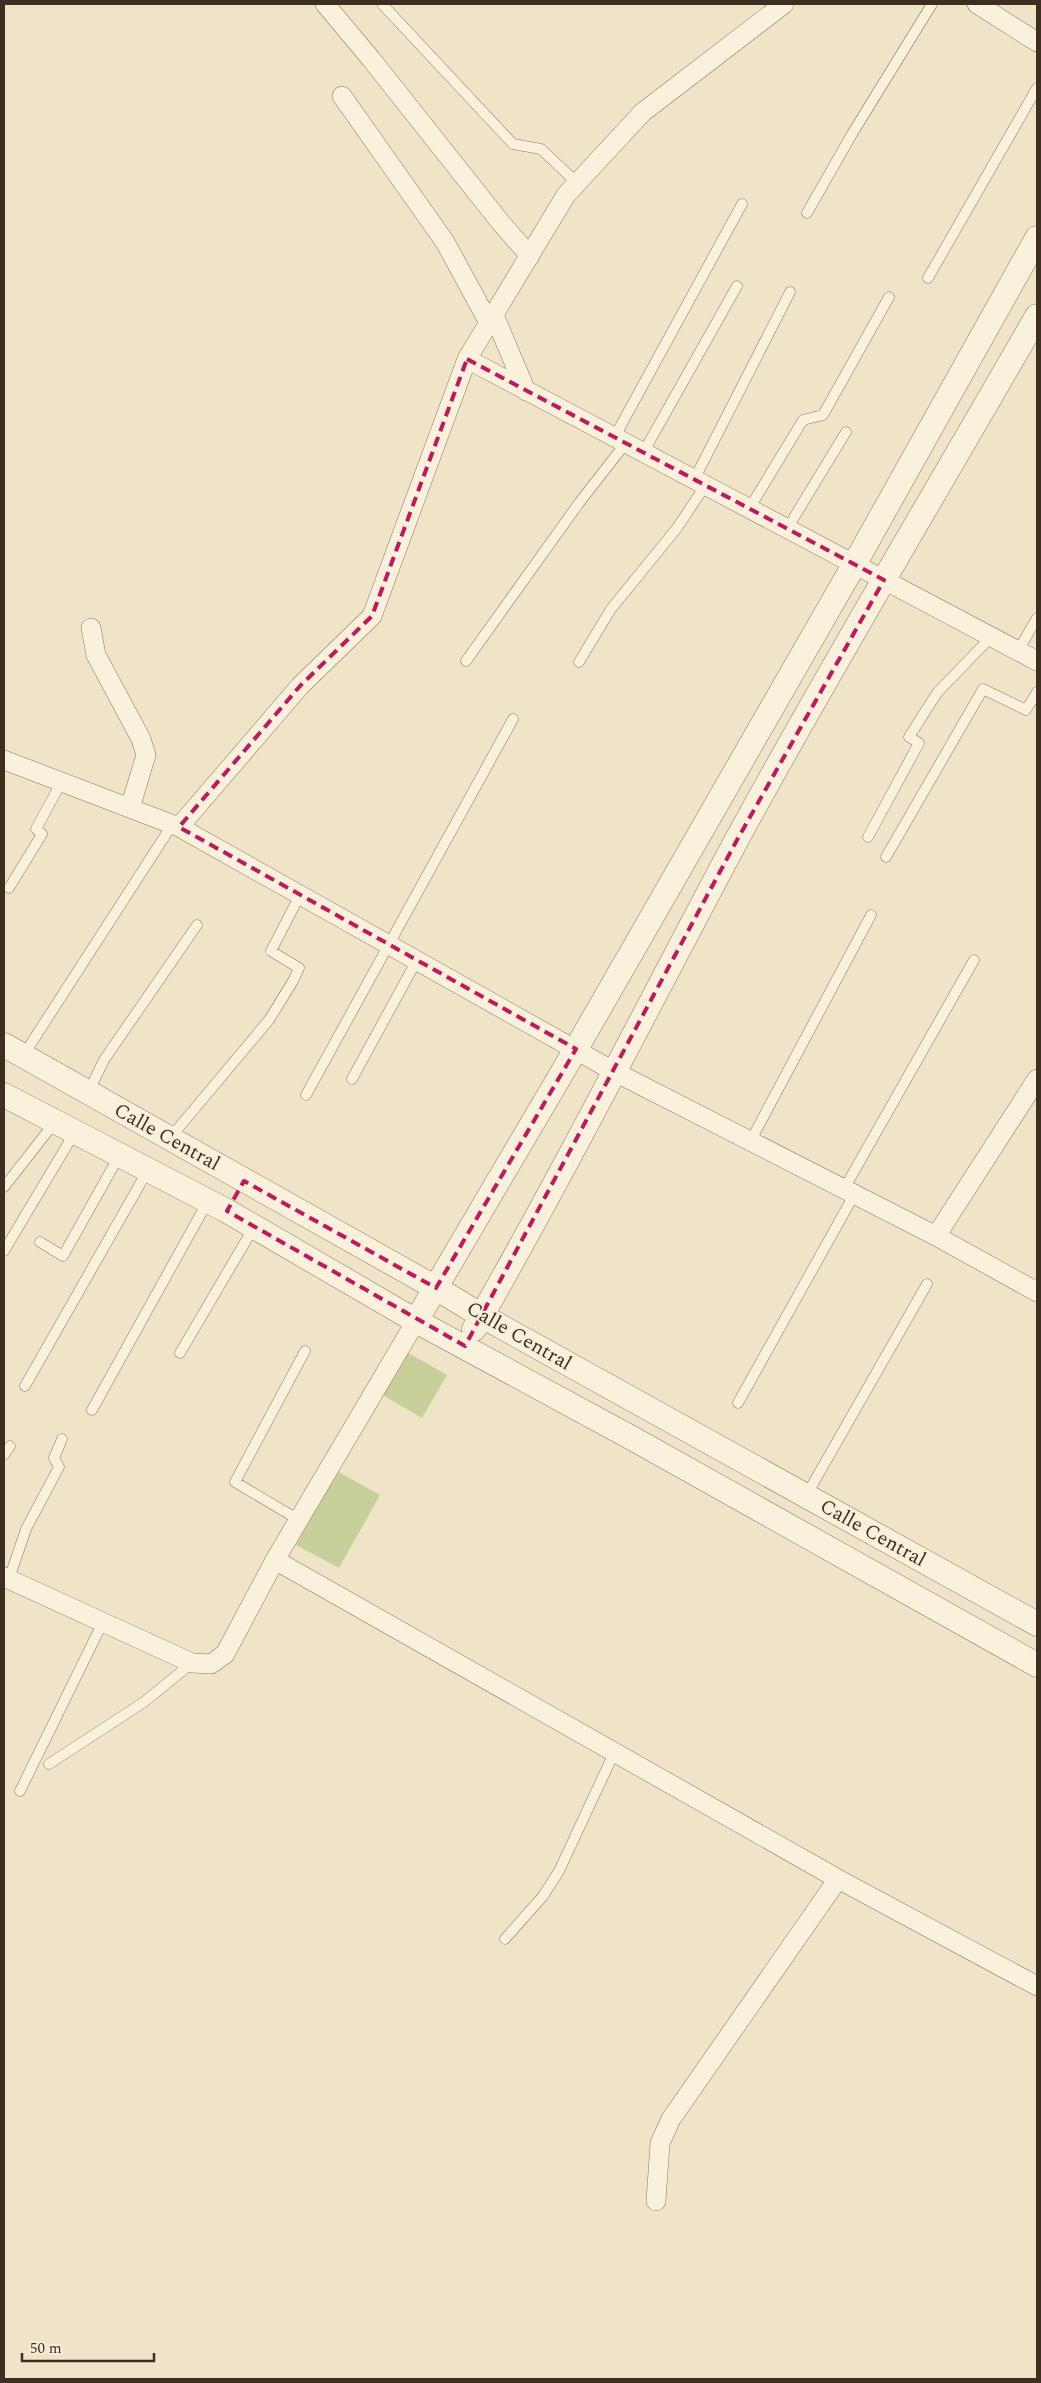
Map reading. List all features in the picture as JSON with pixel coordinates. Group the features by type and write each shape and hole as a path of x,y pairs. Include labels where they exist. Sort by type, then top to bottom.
{"street":[{"path":"324,4 371,58 501,223 530,256"},
{"path":"176,826 300,686 372,616 467,359 566,195 642,112 784,4"},
{"path":"977,4 1037,42"},
{"path":"342,96 445,242 492,319 526,391"},
{"path":"6,1578 192,1663 211,1664 225,1654 274,1560 576,1049 854,565 1037,238"},
{"path":"465,1346 615,1072 737,840 884,580 1037,316"},
{"path":"467,359 1037,661"},
{"path":"91,628 96,655 141,739 146,755 130,808"},
{"path":"4,760 176,826 615,1072 936,1236 1037,1292"},
{"name":"Calle Central","path":"14,1051 436,1288 482,1316 1037,1624"},
{"path":"936,1236 1037,1079"},
{"name":"Calle Central","path":"4,1095 218,1206 416,1320 1037,1665"},
{"path":"218,1206 244,1181"},
{"path":"274,1560 838,1879 1037,1986"},
{"path":"656,2201 660,2143 671,2119 838,1879"}],"lane":[{"path":"382,4 513,144 541,149 578,183"},
{"path":"807,213 852,134 932,4"},
{"path":"928,278 1037,88"},
{"path":"466,661 579,503 620,441 742,204"},
{"path":"643,453 737,286"},
{"path":"580,662 611,609 677,528 790,292"},
{"path":"749,510 803,420 823,415 889,297"},
{"path":"787,529 846,432"},
{"path":"1018,651 1037,618"},
{"path":"868,837 919,743 909,737 937,693 992,637"},
{"path":"886,858 983,688 1026,710 1037,692"},
{"path":"306,1095 513,719"},
{"path":"9,888 42,834 36,829 62,781"},
{"path":"14,1051 176,826"},
{"path":"169,1139 269,1020 293,982 299,968 271,950 300,895"},
{"path":"750,1142 871,915"},
{"path":"88,1093 104,1060 197,926"},
{"path":"352,1079 416,960"},
{"path":"738,1403 974,960"},
{"path":"4,1187 65,1127"},
{"path":"4,1251 65,1127"},
{"path":"40,1242 63,1256 119,1156"},
{"path":"25,1386 148,1170"},
{"path":"92,1410 218,1206"},
{"path":"180,1353 254,1226"},
{"path":"806,1496 927,1284"},
{"path":"299,1520 235,1482 305,1351"},
{"path":"6,1578 26,1530 59,1467 54,1458 62,1439"},
{"path":"4,1455 10,1446"},
{"path":"20,1791 102,1622"},
{"path":"49,1764 144,1702 192,1663"},
{"path":"505,1940 542,1896 559,1871 614,1753"}],"highlighted area":[{"path":"467,359 884,580 737,840 465,1346 227,1211 244,1181 436,1288 576,1049 179,827 300,686 372,616"}],"green space":[{"path":"405,1351 447,1375 422,1418 381,1394"},
{"path":"337,1471 380,1495 339,1568 296,1545"}]}
